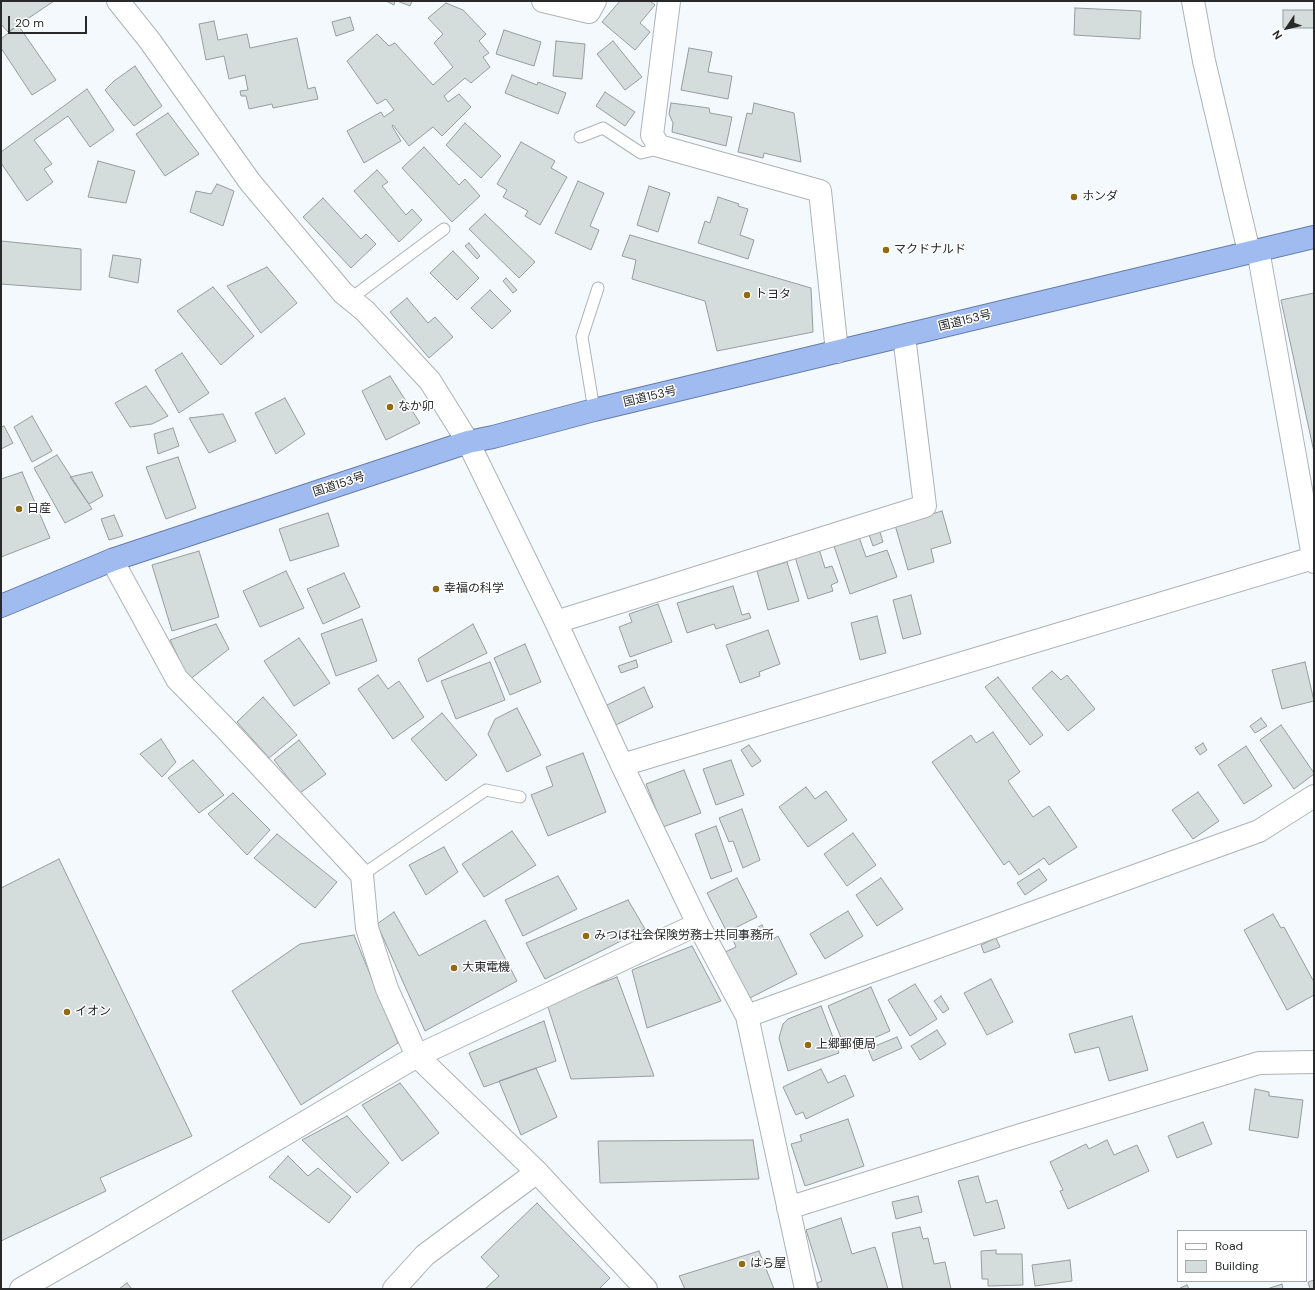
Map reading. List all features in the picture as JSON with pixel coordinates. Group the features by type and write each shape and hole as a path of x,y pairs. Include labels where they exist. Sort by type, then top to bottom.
{"highway":[{"name":"国道153号","path":"1,606 112,560 468,442 493,437 594,410 1314,237"}],"street":[{"path":"118,1 150,42 248,178 343,293 365,311 430,380 468,442 556,622 698,924 747,1016 806,1289"},
{"path":"543,1 589,12 595,1"},
{"path":"669,1 652,135 659,146 820,191 837,352"},
{"path":"622,765 1314,560 1253,251 1204,60 1193,1"},
{"path":"556,622 925,506 904,336"},
{"path":"112,560 176,680 228,732 362,876 367,928 387,989 417,1056 537,1172 646,1289"},
{"path":"747,1016 1259,831 1314,796"},
{"path":"21,1289 417,1056 698,924"},
{"path":"788,1208 1024,1134 1259,1063 1314,1062"},
{"path":"394,1289 425,1255 537,1172"}],"lane":[{"path":"580,137 603,128 641,153 654,150 659,146"},
{"path":"350,299 444,229"},
{"path":"594,410 582,337 598,288"},
{"path":"362,876 486,790 520,797"}],"building":[{"path":"1,1 54,1 8,32 1,24"},
{"path":"386,1 395,1 394,5"},
{"path":"397,1 412,1 410,6"},
{"path":"620,1 650,1 655,5 640,23 650,32 635,50 602,22"},
{"path":"446,3 463,10 486,34 479,41 489,53 483,57 490,67 471,83 465,78 444,96 448,102 459,94 471,107 442,136 433,127 409,146 393,125 392,126 401,141 364,163 347,131 381,112 384,117 394,110 386,99 377,104 347,61 377,34 389,46 395,43 433,85 453,67 434,43 443,34 428,18"},
{"path":"1075,8 1141,11 1140,39 1074,35"},
{"path":"1283,10 1314,10 1314,28 1283,28"},
{"path":"350,17 354,30 336,36 332,22"},
{"path":"214,21 218,40 247,34 250,48 297,38 308,89 315,87 318,99 273,108 272,104 249,109 246,96 241,96 240,91 248,90 245,75 229,79 224,56 206,60 199,24"},
{"path":"18,25 56,80 32,95 1,48 1,39"},
{"path":"504,30 541,42 534,66 496,54"},
{"path":"556,41 585,44 582,79 553,76"},
{"path":"613,41 642,77 625,90 597,54"},
{"path":"689,48 712,52 708,72 732,76 728,99 681,90"},
{"path":"135,66 162,106 134,126 105,90 114,81"},
{"path":"512,75 537,85 538,82 566,93 558,114 505,93"},
{"path":"87,89 114,130 90,147 68,116 34,140 52,164 44,169 53,182 27,201 1,163 1,152"},
{"path":"605,92 635,112 625,126 596,106"},
{"path":"671,103 709,108 710,113 732,117 726,146 672,132 673,123 669,114"},
{"path":"754,103 794,113 801,162 764,153 763,158 738,152 747,113 752,114"},
{"path":"168,113 199,154 165,176 136,134"},
{"path":"465,123 501,156 481,178 446,145"},
{"path":"521,142 555,161 551,168 567,177 540,225 525,216 528,211 503,197 507,190 497,184"},
{"path":"424,147 459,185 465,179 480,196 452,222 402,168"},
{"path":"98,161 135,171 126,203 88,197"},
{"path":"377,170 388,182 382,186 406,215 412,209 422,220 399,242 354,191"},
{"path":"578,181 604,193 590,226 599,230 591,250 555,233"},
{"path":"217,184 234,191 223,226 190,212 196,191 211,194"},
{"path":"649,186 670,193 658,232 637,225"},
{"path":"718,197 739,204 738,206 748,209 740,235 754,240 748,259 698,243 705,221 710,223"},
{"path":"323,198 361,239 366,234 376,244 351,268 303,217"},
{"path":"485,214 535,262 519,278 469,229"},
{"name":"トヨタ","path":"630,235 811,288 813,332 717,351 705,301 632,279 636,260 622,256"},
{"path":"1,241 81,249 81,290 1,284"},
{"path":"469,243 480,256 477,259 465,246"},
{"path":"453,251 479,278 457,300 430,273"},
{"path":"113,255 141,259 138,283 109,277"},
{"path":"267,267 297,303 261,333 227,286"},
{"path":"506,278 517,290 513,293 503,281"},
{"path":"213,287 254,336 221,365 177,311"},
{"path":"490,290 511,311 492,329 471,308"},
{"path":"1314,293 1314,452 1281,300"},
{"path":"407,298 428,323 435,317 453,337 429,358 390,312"},
{"path":"182,353 209,393 179,413 155,370"},
{"name":"なか卯","path":"390,376 420,423 386,440 362,391"},
{"path":"146,386 168,416 152,424 130,427 115,403"},
{"path":"285,398 305,434 276,454 255,413"},
{"path":"223,414 236,441 209,453 189,418"},
{"path":"32,416 52,451 32,462 14,427"},
{"path":"4,426 13,443 1,449 1,427"},
{"path":"173,428 179,446 158,454 154,434"},
{"path":"57,455 92,509 65,523 34,468"},
{"path":"178,457 196,508 166,519 146,467"},
{"name":"日産","path":"22,472 50,538 1,557 1,479"},
{"path":"92,472 103,496 89,504 70,477"},
{"path":"942,511 951,543 931,549 934,562 908,570 895,525"},
{"path":"328,513 339,546 290,561 279,529"},
{"path":"114,515 123,536 109,540 101,519"},
{"path":"879,529 883,542 873,546 868,532"},
{"path":"859,537 866,557 887,550 897,577 850,594 834,546"},
{"path":"819,549 825,568 832,566 838,582 831,585 833,591 808,599 795,557"},
{"path":"199,551 219,617 172,631 152,565"},
{"path":"787,562 799,601 768,610 757,571"},
{"path":"286,571 304,608 260,627 243,591"},
{"path":"344,573 360,607 323,624 307,589"},
{"path":"733,586 742,615 749,613 751,618 716,629 714,624 687,633 677,603"},
{"path":"911,595 921,634 903,639 893,600"},
{"path":"658,604 672,642 630,657 619,627 632,622 629,614"},
{"path":"877,616 886,653 860,660 851,623"},
{"path":"362,619 377,661 336,676 321,634"},
{"path":"216,624 229,649 189,680 170,640"},
{"path":"473,624 487,653 427,682 418,659"},
{"path":"768,630 780,664 759,672 760,676 740,683 726,645"},
{"path":"299,638 330,683 294,706 264,661"},
{"path":"525,644 541,682 510,695 494,658"},
{"path":"636,660 638,667 621,673 618,666"},
{"path":"490,662 505,700 456,719 441,681"},
{"path":"1305,662 1314,701 1282,709 1272,670"},
{"path":"1052,671 1061,680 1067,675 1095,709 1068,731 1032,688"},
{"path":"378,675 388,689 399,681 424,717 393,739 358,689"},
{"path":"998,677 1043,735 1030,745 985,687"},
{"path":"644,687 653,707 616,725 607,705"},
{"path":"263,697 297,735 269,758 237,722"},
{"path":"517,708 541,755 507,772 488,734 495,719"},
{"path":"442,713 477,755 446,781 411,739"},
{"path":"1261,718 1267,726 1255,733 1250,726"},
{"path":"1281,725 1314,773 1294,789 1260,740"},
{"path":"993,732 1020,772 1008,781 1033,817 1049,806 1077,847 1049,865 1044,858 1019,875 1009,861 1004,865 932,762 971,735 976,743"},
{"path":"161,739 176,762 162,777 140,754"},
{"path":"299,740 326,774 300,793 274,760"},
{"path":"1203,743 1207,750 1200,755 1195,748"},
{"path":"749,745 761,761 752,767 741,750"},
{"path":"1246,746 1272,786 1244,804 1218,765"},
{"path":"583,753 606,812 548,836 531,795 553,786 546,767"},
{"path":"193,760 224,795 199,813 168,778"},
{"path":"731,760 744,795 716,805 703,769"},
{"path":"684,770 701,813 663,827 646,784"},
{"path":"806,787 815,799 826,791 847,820 808,847 779,807"},
{"path":"1198,792 1219,821 1193,839 1172,810"},
{"path":"233,793 270,830 247,855 208,814"},
{"path":"742,809 760,860 743,868 733,841 729,842 719,818"},
{"path":"716,826 732,871 711,879 695,834"},
{"path":"512,831 536,865 484,897 462,864"},
{"path":"853,833 876,865 847,886 824,854"},
{"path":"277,834 337,882 315,908 254,858"},
{"path":"444,847 458,872 426,895 409,865"},
{"name":"イオン","path":"59,859 192,1136 100,1178 106,1191 1,1241 1,888"},
{"path":"1039,869 1047,880 1025,895 1017,883"},
{"path":"558,876 577,909 523,936 505,900"},
{"path":"737,878 757,917 727,932 707,893"},
{"path":"881,878 903,909 877,926 856,895"},
{"name":"みつば社会保険労務士共同事務所","path":"628,900 645,929 545,979 526,943"},
{"path":"848,911 863,936 825,959 810,934"},
{"name":"大東電機","path":"394,912 419,956 485,920 517,981 425,1031 377,924"},
{"path":"1273,914 1281,928 1284,927 1314,982 1314,995 1287,1010 1244,930"},
{"path":"762,925 770,941 778,936 797,974 748,999 725,952 736,947 733,940"},
{"path":"354,935 398,1043 301,1105 232,991 300,944"},
{"path":"996,938 1000,947 984,953 981,945"},
{"path":"692,946 721,1001 647,1028 632,970"},
{"path":"617,977 654,1076 571,1079 547,1004"},
{"path":"991,979 1013,1022 987,1035 964,993"},
{"path":"915,984 937,1019 910,1036 888,1000"},
{"path":"871,987 890,1031 846,1050 828,1006"},
{"path":"941,996 949,1009 943,1013 934,1001"},
{"name":"上郷郵便局","path":"821,1006 839,1053 788,1071 779,1038 783,1024 788,1019"},
{"path":"1132,1016 1148,1070 1109,1081 1099,1047 1075,1053 1069,1034"},
{"path":"544,1021 556,1061 484,1087 469,1053"},
{"path":"937,1030 946,1044 920,1060 911,1046"},
{"path":"897,1037 902,1048 873,1061 868,1049"},
{"path":"536,1068 557,1117 521,1135 499,1081"},
{"path":"821,1069 828,1083 845,1075 854,1096 806,1119 803,1112 796,1115 783,1087"},
{"path":"400,1083 439,1133 402,1161 362,1105"},
{"path":"1255,1089 1269,1092 1269,1096 1303,1100 1298,1138 1249,1130"},
{"path":"347,1116 389,1163 357,1193 302,1140"},
{"path":"848,1119 864,1166 805,1186 791,1144 802,1141 800,1135"},
{"path":"1203,1122 1212,1144 1177,1158 1168,1136"},
{"path":"753,1140 759,1179 600,1183 598,1141"},
{"path":"1107,1140 1114,1155 1137,1145 1149,1171 1068,1209 1060,1191 1063,1190 1050,1162 1086,1144 1089,1149"},
{"path":"288,1156 308,1176 318,1168 351,1197 329,1223 269,1177"},
{"path":"978,1176 986,1203 997,1200 1005,1228 974,1236 958,1181"},
{"path":"918,1196 922,1212 896,1219 892,1202"},
{"path":"537,1203 610,1278 599,1289 485,1289 499,1276 481,1257"},
{"path":"841,1218 852,1254 875,1247 888,1289 819,1289 817,1283 822,1281 806,1230"},
{"path":"920,1227 923,1239 928,1238 934,1264 945,1262 951,1289 903,1289 892,1233"},
{"path":"996,1250 996,1254 1022,1254 1023,1285 988,1286 988,1279 982,1279 981,1251"},
{"name":"はら屋","path":"759,1251 774,1289 685,1289 679,1276"},
{"path":"1070,1260 1072,1281 1035,1286 1032,1265"},
{"path":"1314,1280 1314,1289 1310,1289 1308,1282"},
{"path":"127,1283 132,1289 119,1289"},
{"path":"1282,1284 1283,1289 1267,1289"},
{"path":"1187,1285 1189,1289 1178,1289"}],"place":[{"name":"ホンダ","path":"1074,197"},
{"name":"マクドナルド","path":"886,250"},
{"name":"トヨタ","path":"747,295"},
{"name":"なか卯","path":"390,407"},
{"name":"日産","path":"19,509"},
{"name":"幸福の科学","path":"436,589"},
{"name":"みつば社会保険労務士共同事務所","path":"586,936"},
{"name":"大東電機","path":"454,968"},
{"name":"イオン","path":"67,1012"},
{"name":"上郷郵便局","path":"808,1045"},
{"name":"はら屋","path":"742,1264"}]}
